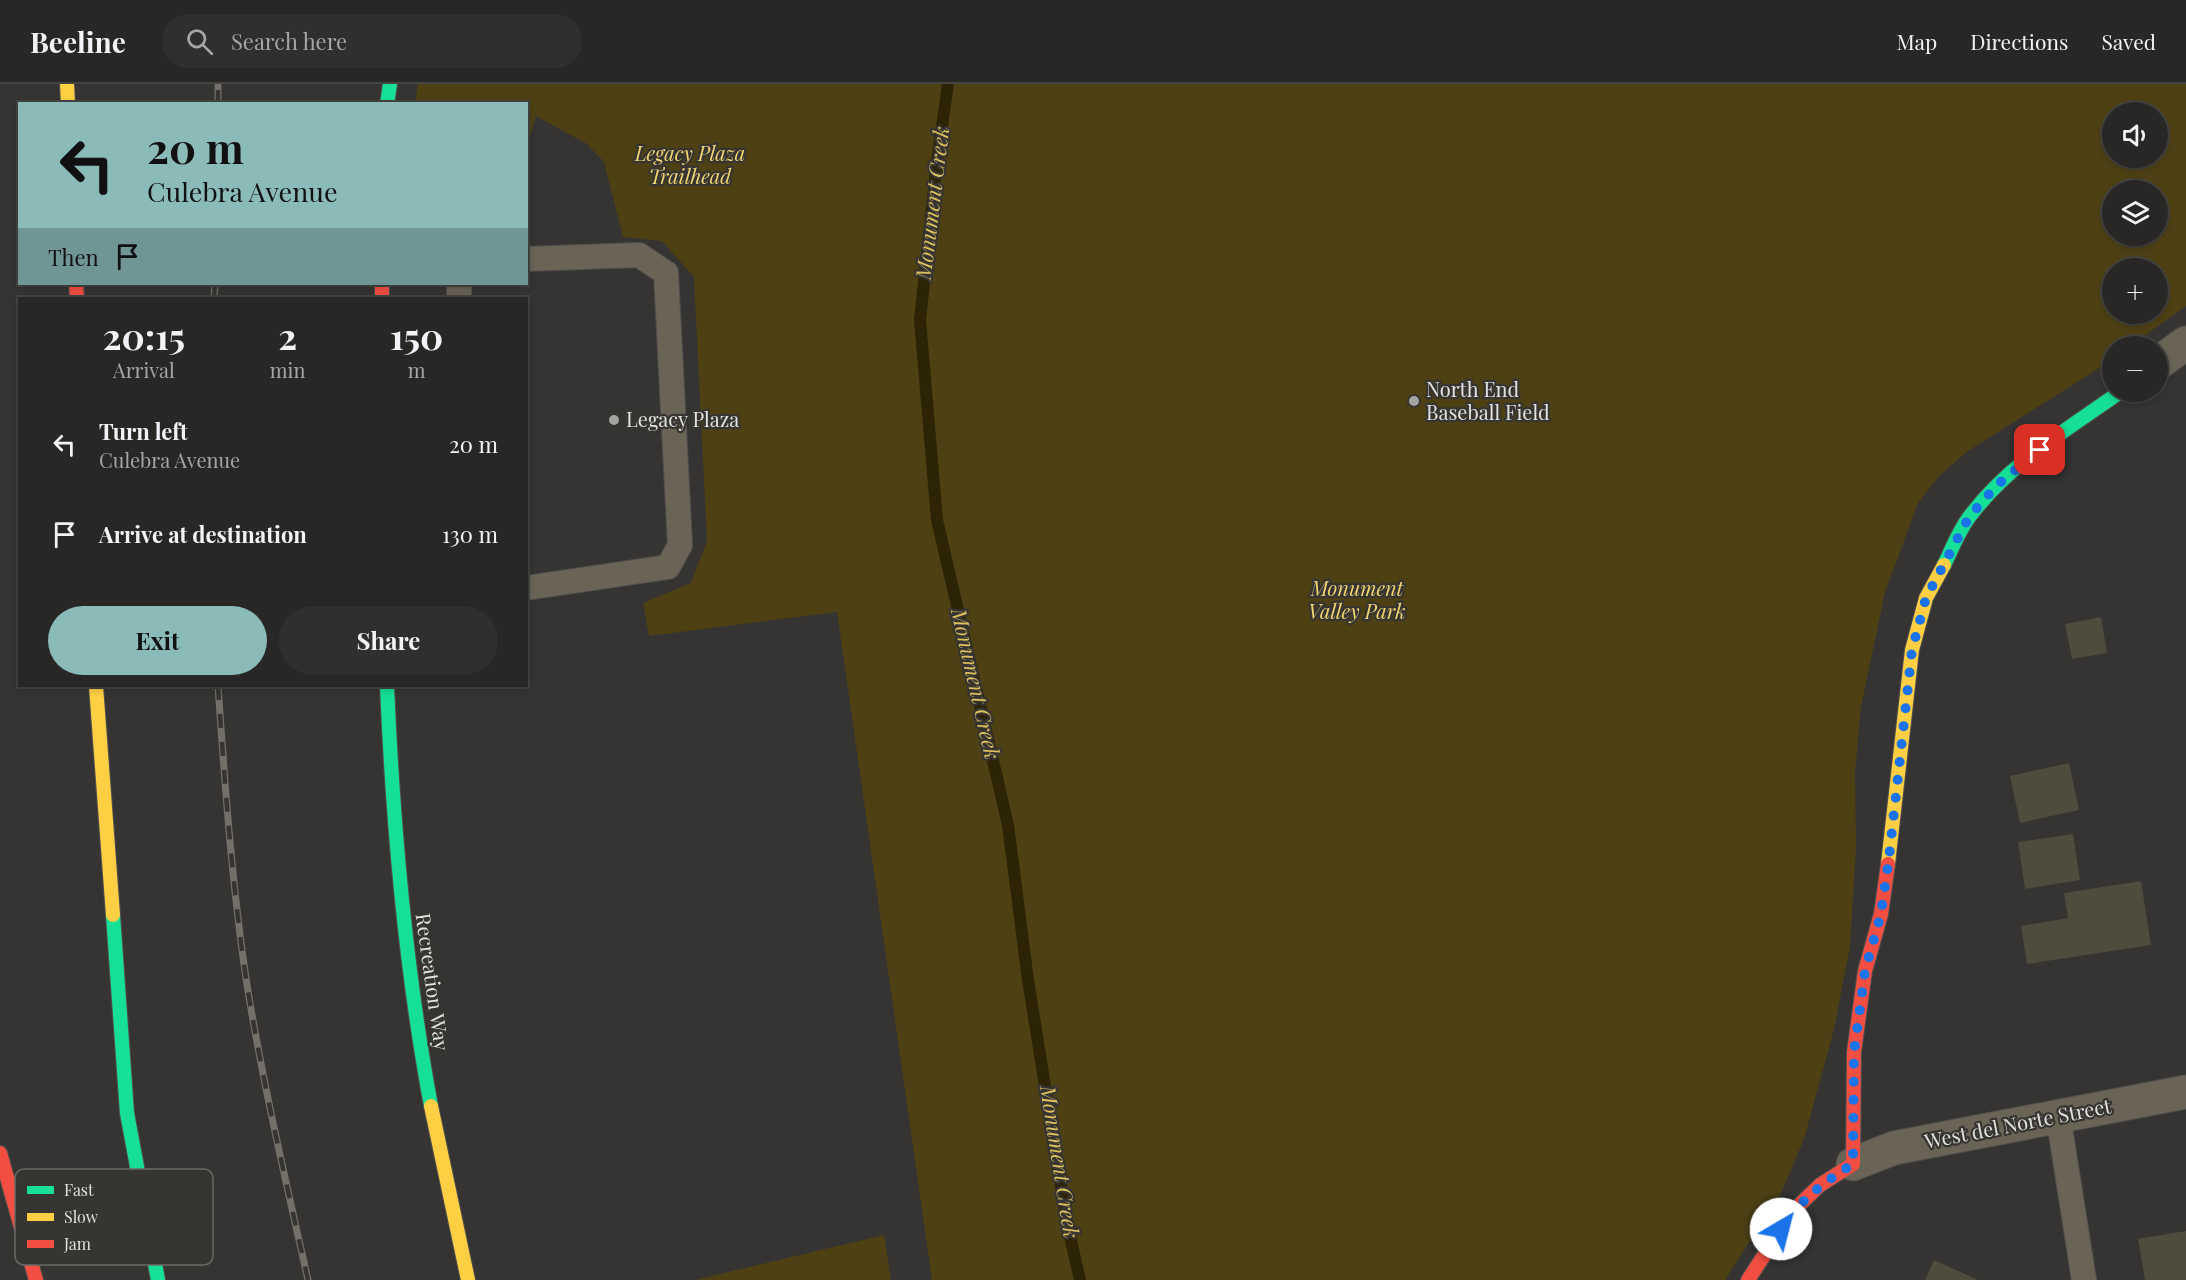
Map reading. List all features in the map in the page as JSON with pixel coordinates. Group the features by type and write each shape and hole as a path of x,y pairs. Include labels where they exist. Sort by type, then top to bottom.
{"main road":[{"path":"67,84 68,102"},
{"path":"387,102 390,84"},
{"path":"1748,1280 1793,1211 1821,1185 1853,1164 1854,1052 1865,971 1881,914 1912,650 1926,598 1969,517 1997,485 2040,450 2106,402"},
{"path":"96,687 127,1113 137,1169"},
{"name":"Recreation Way","path":"387,687 400,895 416,1019 445,1174 468,1280"},
{"path":"0,1153 15,1206"},
{"path":"32,1265 36,1280"},
{"path":"155,1265 158,1280"}],"street":[{"path":"2168,356 2186,343"},
{"name":"West del Norte Street","path":"1853,1164 1894,1148 2186,1092"}],"lane":[{"path":"528,259 639,255 666,273 680,545 668,567 528,588"},
{"path":"2058,1115 2084,1280"}],"green space":[{"name":"Monument Valley Park","path":"418,84 2186,84 2186,306 2168,319 2168,258 2102,258 2102,324 2161,324 2144,336 2102,336 2102,366 1968,451 1940,475 1918,503 1885,592 1861,707 1855,772 1856,847 1850,947 1834,1029 1804,1139 1781,1193 1725,1280 932,1280 837,612 649,636 643,603 691,583 707,541 694,277 662,241 623,237 604,162 587,144 536,116 528,139 528,102 415,102"},
{"path":"884,1235 891,1280 695,1280"}],"building":[{"path":"2101,617 2107,653 2072,659 2065,624"},
{"path":"2069,763 2079,810 2020,823 2010,776"},
{"path":"2073,834 2080,880 2025,889 2018,842"},
{"path":"2141,881 2151,945 2027,964 2021,926 2068,918 2064,893"},
{"path":"2186,1231 2186,1280 2145,1280 2138,1239"},
{"path":"1934,1260 1978,1280 1925,1280"}],"waterway":[{"name":"Monument Creek","path":"948,84 937,161 920,320 937,520 1008,825 1028,980 1067,1223 1080,1280"}],"railway":[{"path":"218,84 218,102"},
{"path":"214,297 215,285"},
{"path":"218,687 233,873 247,985 283,1170 308,1280"}],"traffic: fast":[{"path":"387,102 390,84"},
{"path":"1944,565 1966,521 1986,497 2040,448 2106,402"},
{"path":"387,687 393,792 407,949 431,1106"},
{"path":"113,915 127,1113 137,1169"},
{"path":"155,1265 158,1280"}],"traffic: slow":[{"path":"67,84 68,102"},
{"path":"1888,864 1912,650 1926,598 1944,565"},
{"path":"96,687 113,915"},
{"path":"431,1106 468,1280"}],"traffic: jam":[{"path":"76,285 77,297"},
{"path":"382,285 382,297"},
{"path":"1748,1280 1793,1211 1820,1185 1853,1164 1854,1052 1865,971 1881,914 1888,864"},
{"path":"0,1153 15,1206"},
{"path":"32,1265 36,1280"}],"place":[{"name":"North End Baseball Field","path":"1414,401"},
{"name":"Legacy Plaza","path":"614,420"}],"route":[{"path":"1781,1229 1793,1211 1821,1185 1853,1164 1854,1052 1865,971 1881,914 1892,839 1912,650 1926,598 1969,517 1997,485 2040,450"}],"park label":[{"name":"Legacy Plaza Trailhead","path":"690,166"}]}
